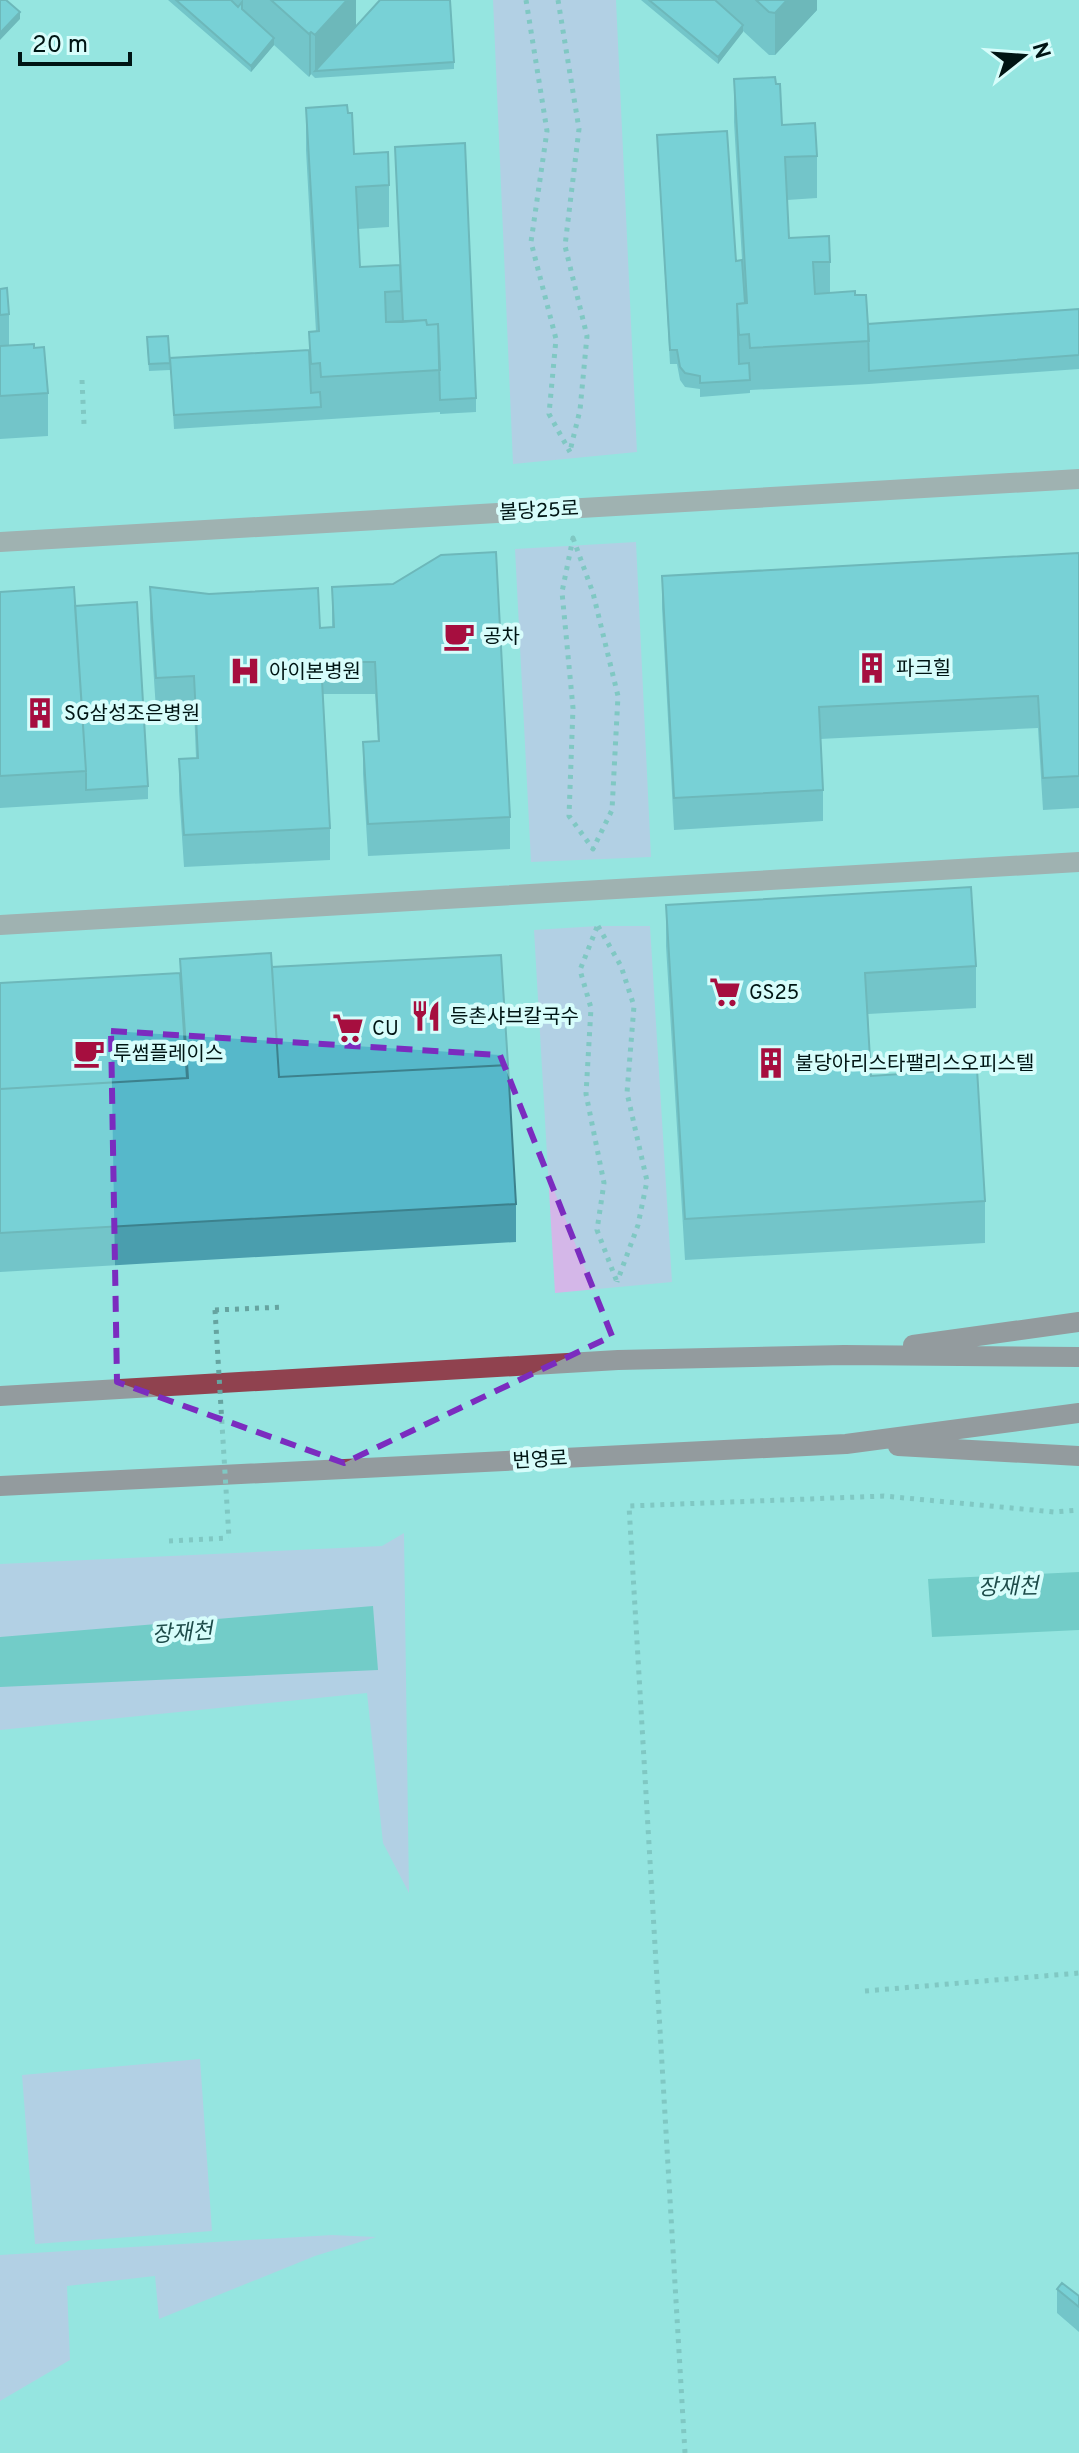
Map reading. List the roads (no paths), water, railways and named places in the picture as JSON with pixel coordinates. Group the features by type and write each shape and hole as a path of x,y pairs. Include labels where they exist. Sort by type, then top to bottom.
{"main road":[{"path":"844,1355 1079,1322"},
{"path":"0,1396 618,1360 844,1355 1079,1357"},
{"name":"번영로","path":"0,1486 846,1444 1079,1413"},
{"path":"846,1444 1079,1456"}],"street":[{"name":"불당25로","path":"0,542 1079,479"},
{"path":"0,925 1079,862"}],"water":[{"name":"장재천","path":"1079,1572 1079,1630 932,1637 928,1579"},
{"name":"장재천","path":"373,1606 378,1670 0,1687 0,1637"}],"place":[{"name":"공차","path":"459,636"},
{"name":"파크힐","path":"872,668"},
{"name":"아이본병원","path":"245,671"},
{"name":"SG삼성조은병원","path":"40,713"},
{"name":"GS25","path":"725,992"},
{"name":"등촌샤브칼국수","path":"426,1016"},
{"name":"CU","path":"348,1028"},
{"name":"투썸플레이스","path":"89,1053"},
{"name":"불당아리스타팰리스오피스텔","path":"771,1063"}]}
